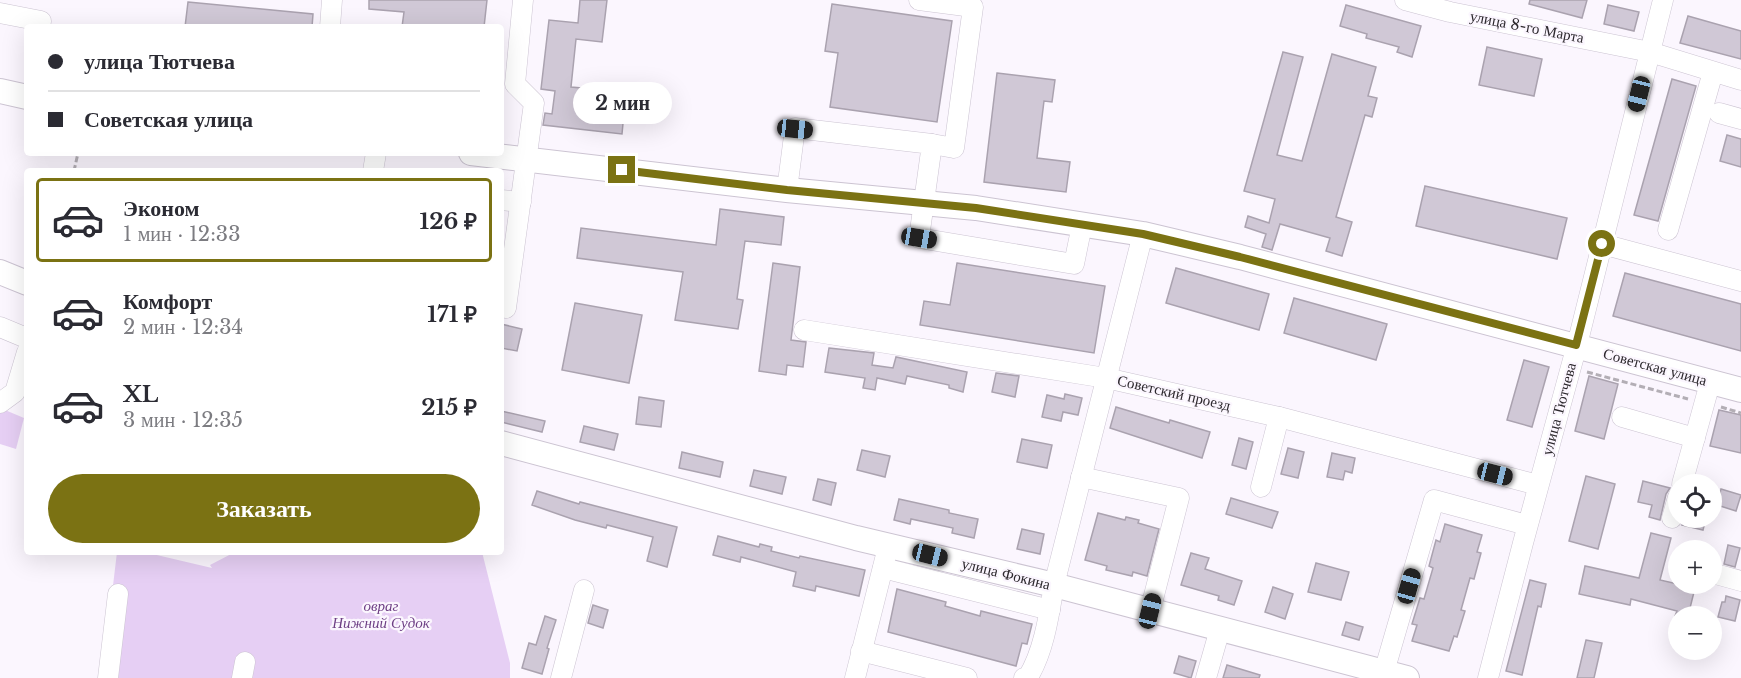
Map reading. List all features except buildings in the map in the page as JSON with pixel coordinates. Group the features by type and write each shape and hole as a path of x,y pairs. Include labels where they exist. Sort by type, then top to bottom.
{"main road":[{"path":"0,92 24,96"},
{"name":"Советская улица","path":"504,156 787,190 976,208 1143,234 1240,257 1576,345 1708,393 1741,390"},
{"path":"0,272 24,282"},
{"name":"улица Фокина","path":"504,443 698,497 885,556 1054,585 1396,675"}],"street":[{"path":"330,24 332,0"},
{"path":"504,308 506,308 534,103 515,84 523,0"},
{"path":"787,190 795,129 954,148 973,7 919,0"},
{"name":"улица 8-го Марта","path":"1405,0 1450,12 1650,52 1741,80"},
{"name":"улица Тютчева","path":"1488,678 1576,345 1663,0"},
{"path":"0,13 41,21 40,24"},
{"path":"1668,230 1713,72"},
{"path":"1719,113 1741,119"},
{"path":"932,144 919,238 1074,264 1082,225"},
{"path":"504,200 521,202"},
{"path":"1024,678 1028,677 1035,665 1050,610 1054,585 1143,234"},
{"path":"1602,244 1741,281"},
{"path":"0,327 24,342"},
{"name":"Советский проезд","path":"804,330 1106,378 1279,417 1538,485"},
{"path":"0,403 15,392 24,352"},
{"path":"1685,474 1708,393"},
{"path":"1261,488 1279,417"},
{"path":"1622,417 1695,438"},
{"path":"1081,477 1179,498 1150,611"},
{"path":"1396,675 1434,500 1527,525"},
{"path":"855,678 885,556 1050,610"},
{"path":"1722,576 1741,581"},
{"path":"561,678 584,590"},
{"path":"108,678 118,594"},
{"path":"1206,678 1220,629"},
{"path":"861,651 967,678"}],"path":[{"path":"1582,371 1708,393 1741,413"}],"green space":[{"path":"5,410 24,418 16,449 0,444 0,411"},
{"name":"овраг Нижний Судок","path":"117,555 157,555 212,568 210,565 229,555 483,555 510,663 510,678 102,678"}],"route":[{"path":"622,170 787,190 976,208 1143,234 1240,257 1576,345 1602,244"}]}
